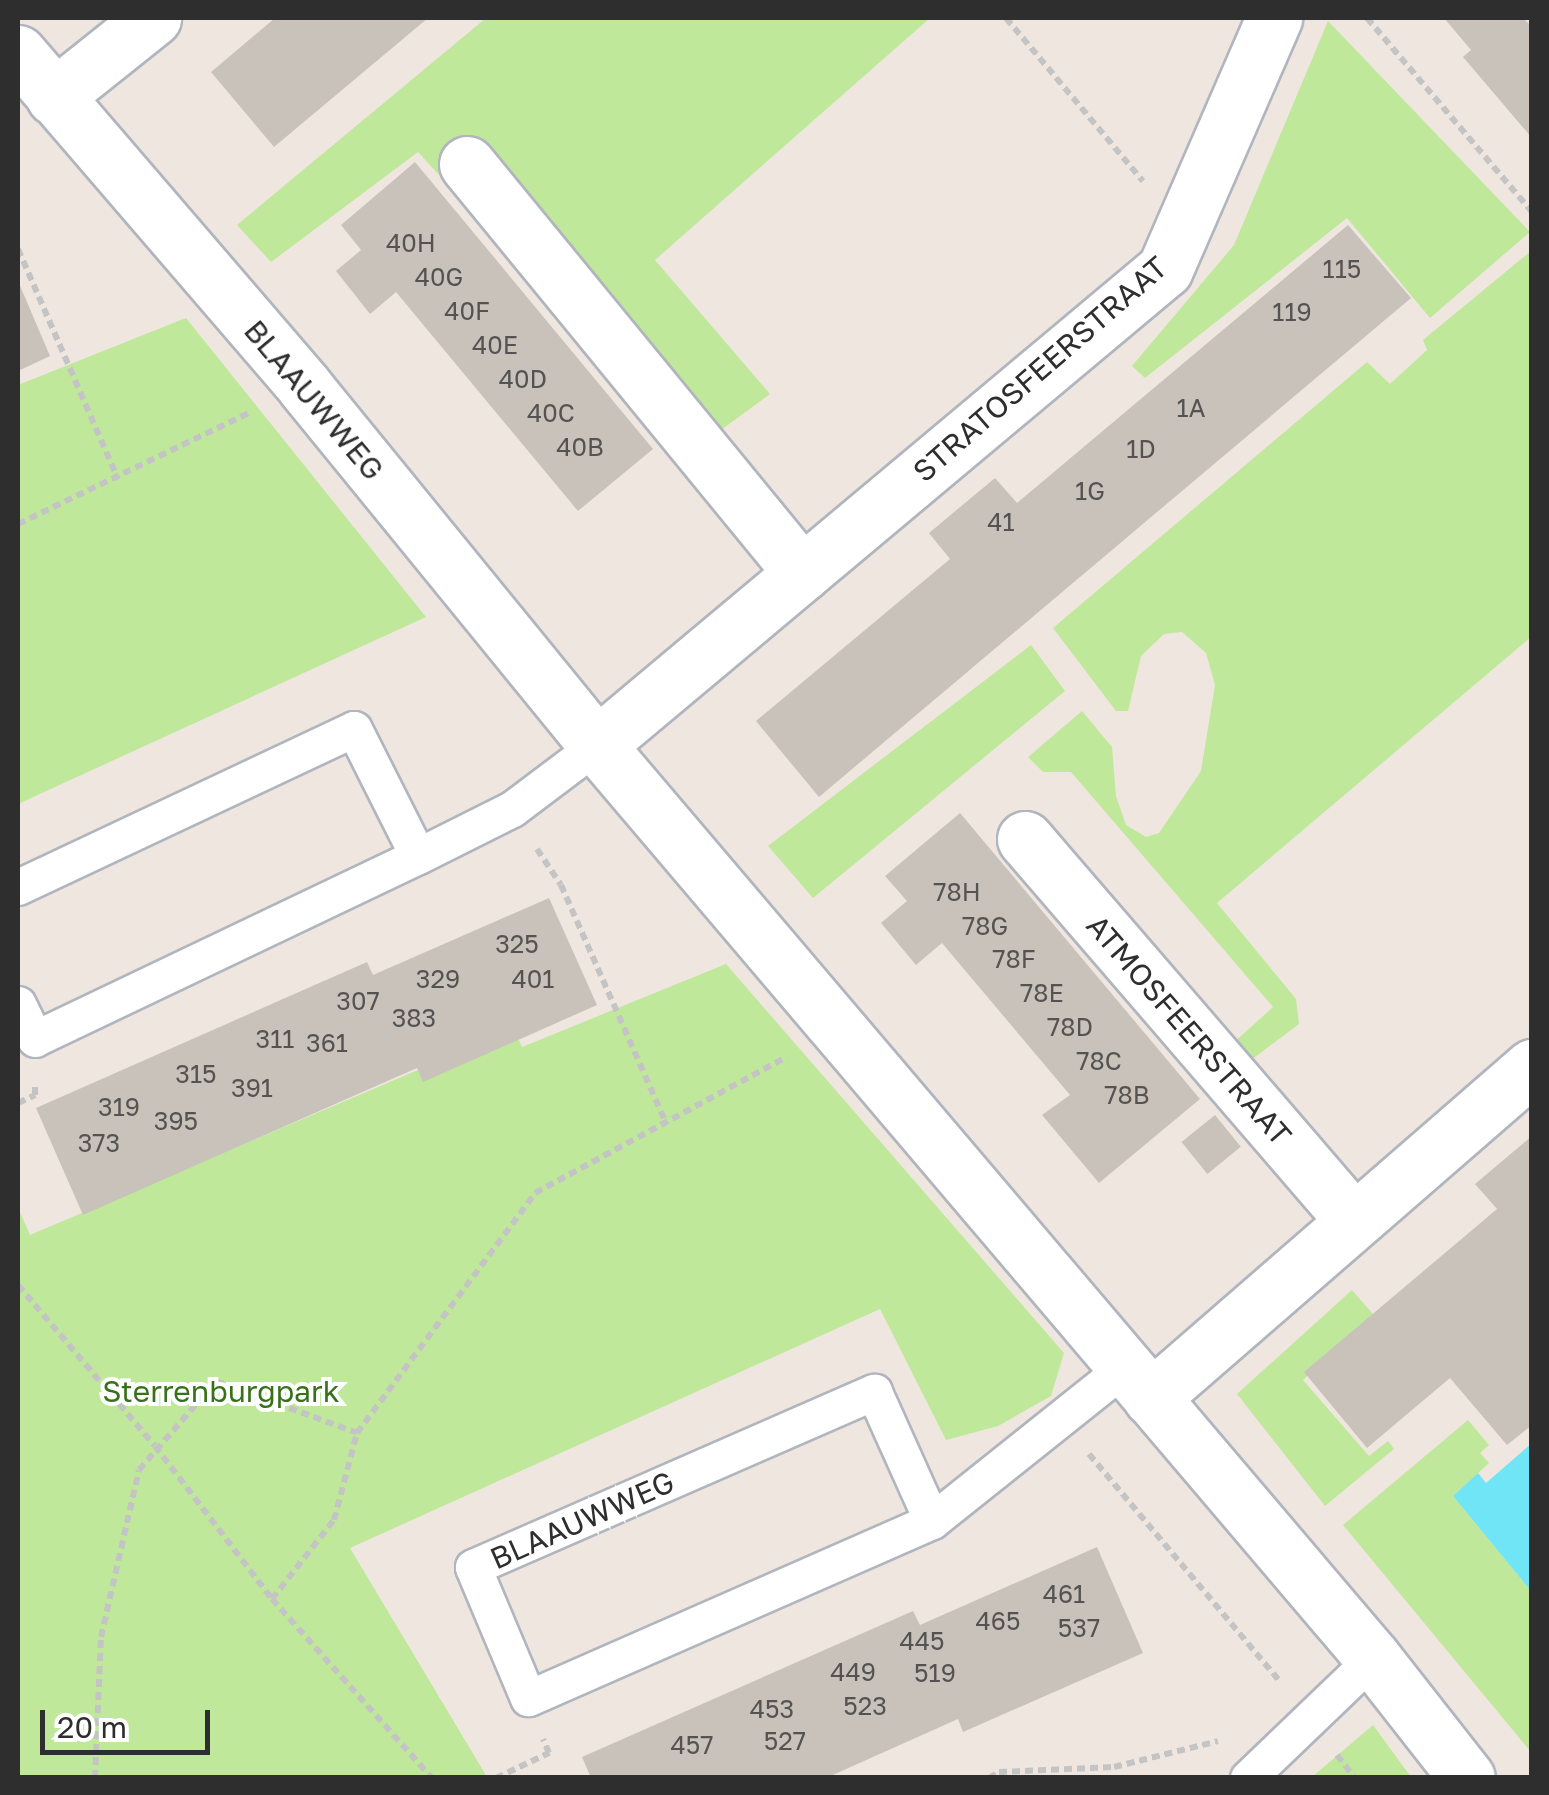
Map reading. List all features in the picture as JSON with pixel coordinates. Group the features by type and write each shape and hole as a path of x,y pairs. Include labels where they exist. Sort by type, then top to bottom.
{"street":[{"path":"28,69 153,18"},
{"name":"STRATOSFEERSTRAAT","path":"598,745 1165,269 1186,232 1274,18"},
{"name":"BLAAUWWEG","path":"28,69 304,386 598,745 1374,1658 1467,1778"},
{"path":"468,164 802,574"},
{"name":"ATMOSFEERSTRAAT","path":"1025,839 1354,1221"},
{"path":"1138,1383 1354,1221 1532,1068"}],"lane":[{"path":"18,887 354,729 418,856"},
{"path":"18,1004 35,1038 512,809 598,745"},
{"name":"BLAAUWWEG","path":"932,1521 874,1392 474,1567 528,1698 932,1521 1060,1420 1138,1383"},
{"path":"1248,1778 1307,1716 1374,1658"}],"path":[{"path":"1006,18 1186,232"},
{"path":"1368,18 1532,212"},
{"path":"18,249 118,479"},
{"path":"18,524 304,386"},
{"path":"512,809 561,885 664,1119"},
{"path":"272,1599 334,1520 357,1433 536,1193 664,1119 842,1030"},
{"path":"18,1285 155,1446 272,1599 432,1778"},
{"path":"95,1778 101,1637 139,1470 155,1446 216,1381 357,1433"},
{"path":"1060,1420 1355,1778"},
{"path":"989,1778 1000,1772 1114,1767 1223,1740"}],"green space":[{"path":"486,18 930,18 655,260 770,394 714,435 487,144 478,141 439,175 418,152 271,262 237,225"},
{"path":"1328,21 1530,232 1430,318 1347,218 1145,378 1132,366 1234,245"},
{"path":"1531,251 1531,637 1217,903 1296,999 1299,1024 1247,1063 1230,1046 1273,1007 1071,772 1043,772 1028,757 1082,711 1112,747 1116,796 1126,825 1146,837 1159,833 1201,771 1215,685 1206,653 1182,632 1164,634 1141,656 1128,711 1116,711 1053,628 1367,362 1390,384 1427,350 1423,340"},
{"path":"186,318 426,617 18,804 18,385"},
{"path":"1031,645 1065,691 813,898 768,846"},
{"name":"Sterrenburgpark","path":"726,964 1064,1353 1051,1396 998,1426 946,1440 880,1309 350,1548 487,1777 18,1777 18,1208 30,1235 514,1029 522,1047"},
{"path":"1352,1290 1373,1314 1303,1380 1369,1456 1388,1441 1394,1449 1325,1506 1237,1394"},
{"path":"1468,1420 1489,1445 1480,1453 1489,1463 1453,1496 1531,1591 1531,1752 1343,1525"},
{"path":"1373,1725 1411,1777 1312,1777"}],"water":[{"path":"1531,1444 1531,1591 1453,1496 1478,1473 1486,1483"}],"building":[{"path":"275,18 428,18 274,147 211,72"},
{"path":"1444,18 1523,18 1532,27 1532,138 1463,57 1471,50"},
{"path":"415,162 653,449 578,511 396,292 370,314 336,271 361,250 341,225"},
{"path":"1348,225 1411,298 819,797 756,721 950,559 929,533 995,478 1017,503"},
{"path":"18,281 50,356 18,371"},
{"path":"960,813 1200,1099 1099,1183 1042,1115 1070,1095 942,943 916,965 881,923 907,901 885,876"},
{"path":"549,898 597,1005 423,1082 417,1068 83,1215 36,1108 367,962 373,975"},
{"path":"1215,1115 1241,1147 1207,1174 1182,1142"},
{"path":"1532,1136 1532,1425 1507,1445 1450,1378 1367,1448 1304,1372 1497,1209 1475,1184"},
{"path":"1097,1547 1143,1653 963,1732 958,1719 826,1778 591,1778 582,1757 913,1611 920,1625"}]}
